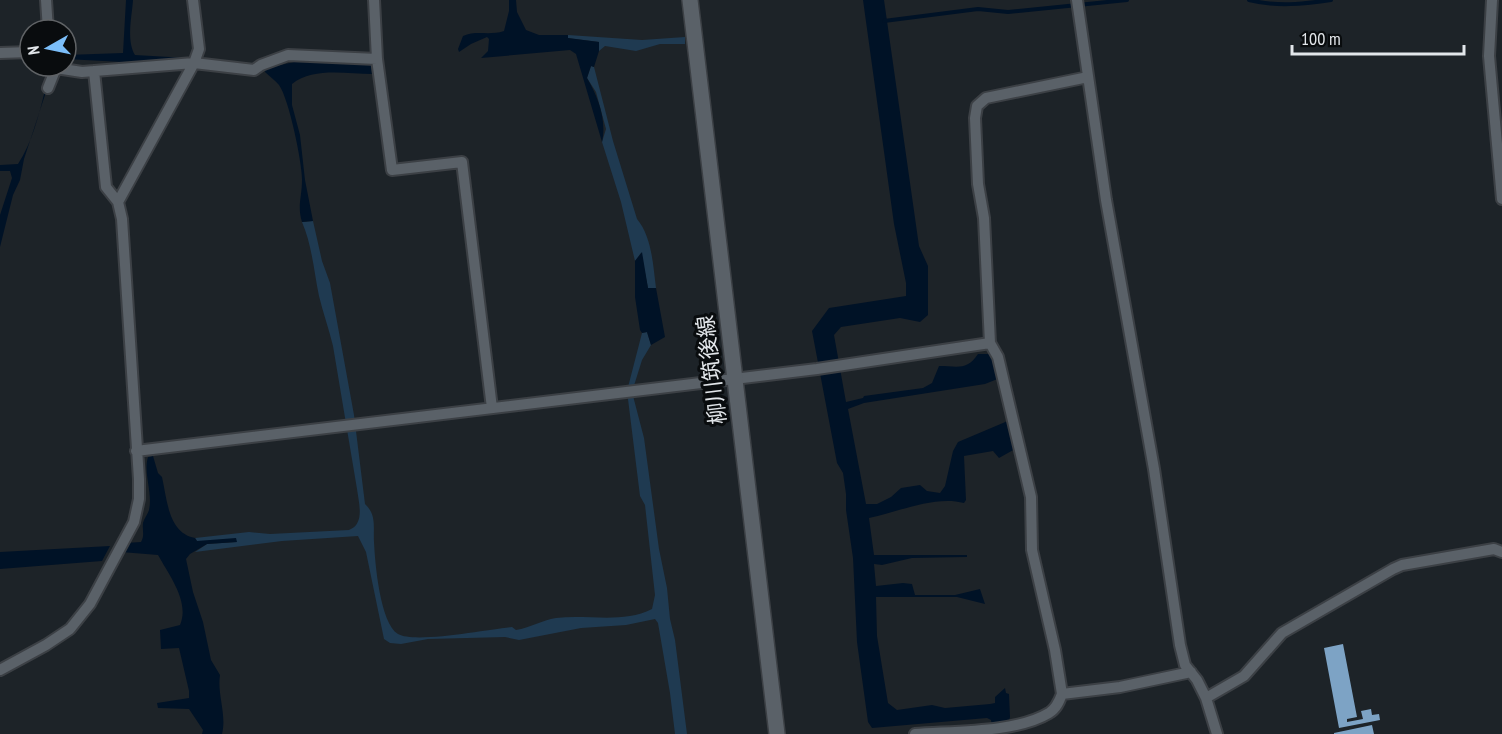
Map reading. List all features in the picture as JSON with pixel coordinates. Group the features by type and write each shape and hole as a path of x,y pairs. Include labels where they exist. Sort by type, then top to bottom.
{"main road":[{"name":"柳川筑後線","path":"690,0 777,734"}],"street":[{"path":"46,0 47,18"},
{"path":"118,201 194,63 199,49 193,0"},
{"path":"374,0 377,59 392,170 462,162 492,408"},
{"path":"1077,0 1112,236 1154,469 1180,645 1185,665 1205,696 1217,734"},
{"path":"1492,0 1490,56 1502,199"},
{"path":"0,53 18,52"},
{"path":"78,71 194,63 254,70 288,55 377,59"},
{"path":"0,670 46,645 70,628 90,604 134,522 139,499 123,219 118,201 106,187 94,71"},
{"path":"915,734 992,729 1015,725 1051,712 1062,694 1055,650 1032,550 1031,497 998,357 990,343 984,219 978,184 975,118 977,106 986,98 1088,77"},
{"path":"48,88 51,78"},
{"path":"136,451 817,369 990,343"},
{"path":"1205,696 1244,676 1282,633 1393,569 1402,565 1494,549 1502,552"},
{"path":"1062,694 1194,676"}],"shaded area":[{"path":"126,0 133,0 130,35 135,55 187,58 122,62 78,60 78,55 123,53"},
{"path":"509,0 516,0 517,12 526,30 539,35 568,35 568,38 599,42 594,67 591,66 587,78 600,109 603,126 602,142 576,54 570,50 481,58 488,51 489,39 487,37 459,52 463,36 504,31"},
{"path":"863,0 884,0 919,246 928,266 928,315 920,322 900,318 841,327 834,335 846,402 864,396 923,388 932,383 939,366 966,365 978,354 992,354 1000,378 985,384 864,403 848,409 866,504 877,504 891,497 901,488 920,485 927,491 940,493 945,486 953,451 958,442 1010,420 1015,449 999,458 993,451 964,456 966,500 964,503 941,501 916,505 869,518 874,555 967,555 967,557 912,558 882,565 874,564 876,586 912,584 915,595 955,595 980,589 985,604 957,597 876,597 877,636 888,703 897,710 932,705 945,708 990,704 995,703 995,697 1005,688 1006,693 1009,694 1010,717 1006,734 993,734 991,720 987,718 872,728 868,722 857,642 853,558 843,473 837,463 812,331 829,308 906,296 906,283 894,224"},
{"path":"568,35 642,40 685,37 685,44 660,44 636,51 605,46 599,51 599,42 567,38"},
{"path":"304,60 371,65 372,74 320,73 292,84 292,105 300,135 313,221 302,222 301,171 291,116 279,85 265,72 266,68"},
{"path":"591,66 594,67 613,141 637,219 649,243 656,288 648,288 641,253 635,261 621,202 602,142 606,129 596,92 587,78"},
{"path":"30,140 0,247 0,215 12,178 10,171 0,171 0,165 18,164"},
{"path":"313,221 322,261 330,283 354,415 365,504 374,522 376,564 383,606 392,628 398,634 407,637 453,635 512,627 516,630 556,618 629,616 652,609 655,595 645,505 640,496 627,391 642,333 647,332 651,345 642,360 632,392 644,438 687,734 675,734 658,623 655,619 626,625 581,628 519,640 505,637 428,639 401,644 390,643 384,639 366,552 358,536 282,541 195,552 207,544 237,542 197,541 195,538 249,532 270,534 349,530 354,527 359,518 359,501 333,346 302,222"},
{"path":"642,252 648,288 656,288 665,337 651,345 647,332 642,333 640,330 635,297 635,261"},
{"path":"153,456 158,473 162,477 170,514 179,529 197,541 236,538 237,542 207,544 186,559 211,660 220,675 222,734 202,734 203,730 189,709 158,708 157,703 189,698 179,648 161,649 160,630 180,625 182,607 180,598 158,555 121,552 125,543 141,542 142,539 143,523 150,503 147,463 148,457"},
{"path":"110,546 102,561 0,569 0,552"}],"building":[{"path":"1343,644 1357,717 1347,719 1347,722 1363,719 1361,711 1371,709 1372,715 1379,714 1380,720 1339,728 1324,648"},
{"path":"1372,725 1374,734 1334,734 1334,733"}],"waterway":[{"path":"884,21 978,9 1008,12 1127,0"},
{"path":"1249,0 1280,4 1331,0"}]}
